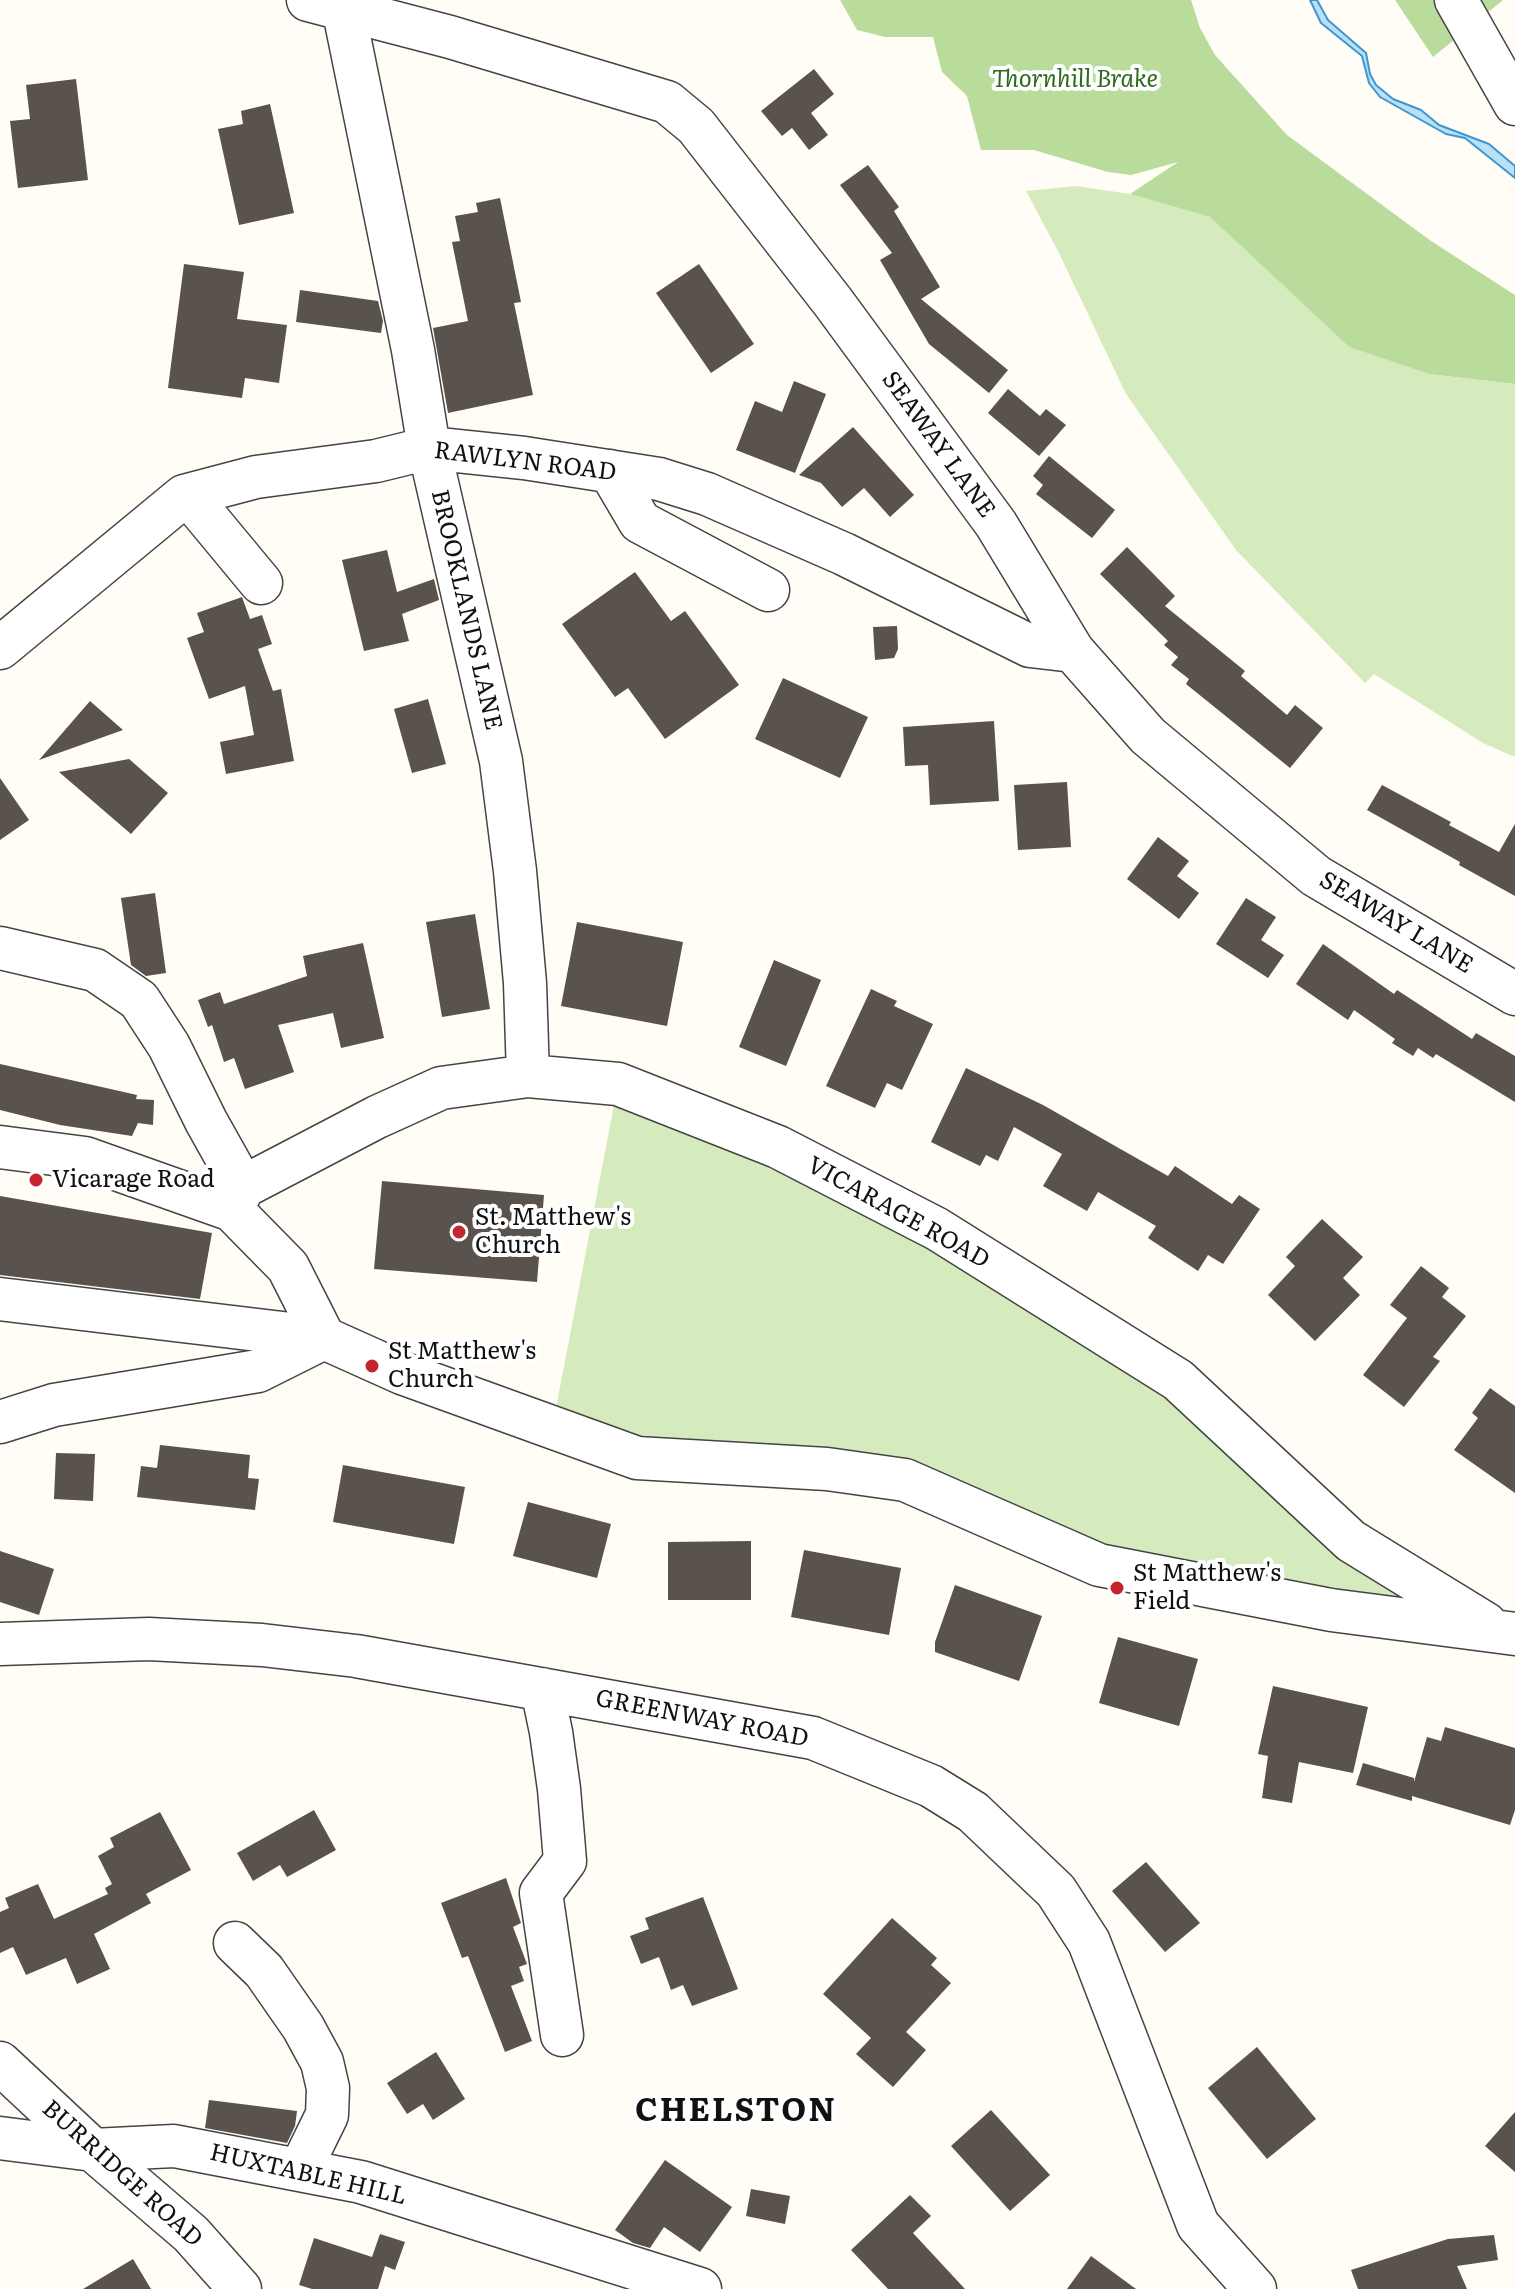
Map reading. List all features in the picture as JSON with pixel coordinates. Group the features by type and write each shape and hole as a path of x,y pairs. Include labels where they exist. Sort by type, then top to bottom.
{"street":[{"path":"1456,0 1515,104"},
{"name":"BROOKLANDS LANE","path":"326,4 371,135 429,448 501,761 525,983 528,1076"},
{"name":"SEAWAY LANE","path":"326,4 667,102 696,126 833,302 996,524 1073,651 1148,736 1316,876 1515,994"},
{"name":"RAWLYN ROAD","path":"0,648 131,538 188,495 256,477 376,461 429,448 659,479 707,494 844,554 1030,646 1073,651"},
{"path":"610,471 640,522 768,590"},
{"path":"188,495 261,583"},
{"path":"0,948 95,970 139,1000 169,1046 206,1121 238,1199 288,1267 324,1338"},
{"name":"VICARAGE ROAD","path":"238,1199 377,1117 441,1088 528,1076 618,1084 778,1147 937,1229 1178,1380 1351,1541 1506,1632"},
{"path":"0,1147 85,1158 238,1199"},
{"path":"0,1299 324,1338 402,1373 637,1458 827,1469 905,1480 1099,1565 1331,1610 1506,1632"},
{"path":"0,1422 54,1405 258,1371 324,1338"},
{"name":"GREENWAY ROAD","path":"0,1644 149,1639 262,1645 356,1656 813,1738 931,1786 973,1812 1056,1891 1089,1942 1198,2225 1255,2289"},
{"path":"542,1689 559,1789 565,1861 541,1893 562,2035"},
{"path":"235,1943 264,1971 303,2027 322,2062 328,2088 327,2115 300,2170"},
{"name":"BURRIDGE ROAD","path":"0,2063 93,2150 191,2234 240,2289"},
{"name":"HUXTABLE HILL","path":"0,2138 93,2150 174,2146 361,2182 700,2289"}],"green space":[{"name":"Thornhill Brake","path":"840,0 1191,0 1200,28 1215,55 1287,135 1431,241 1515,295 1515,384 1429,374 1349,347 1210,217 1130,194 1178,162 1131,175 1108,172 1034,150 981,150 967,96 942,72 933,37 885,37 857,30"},
{"path":"1395,0 1503,0 1433,57"},
{"path":"1076,186 1130,194 1210,217 1349,347 1429,374 1515,384 1515,757 1483,743 1374,674 1365,683 1236,550 1126,394 1026,191"},
{"path":"618,1084 937,1229 1497,1631 1239,1593 905,1480 552,1429"}],"water":[{"path":"1310,0 1317,0 1328,20 1366,53 1370,74 1376,85 1393,99 1421,110 1439,125 1489,144 1515,166 1515,178 1465,138 1446,134 1380,97 1369,83 1362,56 1321,23"}],"building":[{"path":"814,69 834,94 811,113 828,135 809,150 792,128 782,136 761,111"},
{"path":"76,79 88,180 18,188 10,121 30,119 26,85"},
{"path":"270,104 294,213 239,225 218,129 243,124 241,111"},
{"path":"868,165 899,207 894,211 940,287 921,299 1008,370 989,393 929,344 880,260 892,253 840,185"},
{"path":"500,198 521,302 514,303 533,395 448,413 433,328 468,321 452,242 460,241 455,216 478,212 476,203"},
{"path":"184,264 244,272 237,319 287,325 279,383 245,378 242,398 168,388"},
{"path":"699,264 754,344 711,373 656,293"},
{"path":"300,290 378,301 383,321 381,333 296,322"},
{"path":"794,381 826,394 795,473 736,450 755,401 782,412"},
{"path":"1008,389 1040,416 1046,409 1066,425 1039,456 988,413"},
{"path":"853,427 914,495 890,517 864,488 842,507 821,483 799,475"},
{"path":"1049,456 1115,510 1092,538 1036,494 1043,485 1033,476"},
{"path":"1127,547 1175,596 1165,606 1245,671 1241,676 1287,715 1295,705 1323,728 1290,768 1186,684 1189,679 1171,665 1178,657 1164,645 1168,641 1100,574"},
{"path":"387,550 397,592 434,579 439,600 402,614 409,641 364,651 342,560"},
{"path":"635,572 671,621 685,611 739,685 665,739 628,688 615,697 562,624"},
{"path":"242,597 250,619 262,615 272,644 258,649 273,691 281,689 294,761 226,774 220,742 254,735 245,686 209,699 187,638 204,632 197,613"},
{"path":"897,626 898,649 894,658 875,660 873,627"},
{"path":"783,678 868,717 840,778 755,739"},
{"path":"428,699 446,764 412,773 394,709"},
{"path":"90,701 123,730 39,760"},
{"path":"994,721 999,801 930,805 928,765 905,766 903,727"},
{"path":"129,759 168,793 131,834 59,772"},
{"path":"0,778 29,820 0,840"},
{"path":"1067,782 1071,847 1018,850 1014,785"},
{"path":"1382,785 1499,852 1515,824 1515,896 1367,810"},
{"path":"1158,837 1189,861 1177,876 1199,893 1179,919 1127,879"},
{"path":"155,893 166,973 146,976 131,965 121,898"},
{"path":"1246,898 1276,917 1261,940 1284,955 1268,978 1216,944"},
{"path":"475,914 490,1009 442,1017 426,922"},
{"path":"577,922 683,942 667,1026 561,1006"},
{"path":"363,943 384,1038 341,1048 333,1013 278,1025 294,1072 245,1089 234,1058 224,1062 212,1025 208,1027 198,1000 220,992 224,1004 307,976 303,956"},
{"path":"1323,944 1394,994 1397,990 1472,1039 1476,1033 1515,1056 1515,1102 1436,1054 1433,1058 1418,1048 1413,1056 1392,1043 1395,1039 1354,1010 1348,1020 1296,984"},
{"path":"774,960 821,980 786,1066 739,1047"},
{"path":"871,989 897,1001 894,1006 933,1024 902,1090 887,1083 875,1108 826,1086"},
{"path":"0,1064 137,1095 136,1099 154,1100 153,1125 138,1123 132,1136 60,1125 0,1110"},
{"path":"966,1068 1043,1105 1168,1176 1175,1166 1232,1204 1239,1195 1260,1209 1223,1264 1208,1255 1198,1271 1148,1238 1156,1226 1098,1192 1087,1211 1043,1186 1062,1154 1014,1127 998,1161 986,1155 980,1166 931,1142"},
{"name":"St. Matthew's Church","path":"382,1181 544,1195 537,1282 374,1269"},
{"path":"0,1196 212,1233 200,1299 0,1275"},
{"path":"1322,1219 1363,1257 1343,1278 1360,1295 1315,1341 1268,1295 1295,1266 1286,1257"},
{"path":"1421,1266 1449,1288 1442,1297 1466,1316 1433,1357 1440,1361 1404,1407 1363,1375 1407,1318 1390,1305"},
{"path":"1490,1388 1515,1406 1515,1493 1454,1450 1478,1418 1472,1413"},
{"path":"160,1445 250,1455 248,1478 259,1479 255,1510 137,1497 141,1466 157,1468"},
{"path":"56,1453 95,1454 93,1501 54,1499"},
{"path":"343,1465 465,1487 454,1544 333,1522"},
{"path":"528,1502 611,1524 597,1578 513,1556"},
{"path":"751,1541 751,1600 668,1600 668,1542"},
{"path":"804,1550 901,1568 889,1635 791,1617"},
{"path":"0,1551 54,1569 39,1615 0,1602"},
{"path":"955,1585 1042,1616 1019,1681 935,1652 935,1642"},
{"path":"1118,1637 1198,1659 1179,1726 1099,1703"},
{"path":"1273,1686 1368,1707 1353,1773 1299,1762 1292,1803 1262,1798 1268,1756 1258,1754"},
{"path":"1445,1727 1515,1748 1515,1810 1510,1825 1412,1796 1412,1801 1356,1785 1363,1763 1414,1778 1414,1782 1427,1737 1441,1741"},
{"path":"314,1810 336,1850 287,1877 280,1865 253,1881 237,1853"},
{"path":"160,1812 191,1870 146,1894 151,1903 94,1934 110,1969 77,1984 66,1958 26,1975 13,1947 0,1953 0,1912 9,1908 5,1898 38,1884 54,1919 108,1894 105,1888 112,1884 98,1856 114,1847 110,1838"},
{"path":"1146,1862 1200,1923 1165,1952 1112,1891"},
{"path":"506,1878 521,1923 513,1927 527,1964 519,1967 524,1981 511,1986 532,2041 505,2052 468,1956 462,1958 441,1903"},
{"path":"703,1897 738,1989 692,2006 683,1985 671,1990 659,1957 641,1964 630,1936 649,1929 645,1918"},
{"path":"892,1918 937,1958 931,1965 951,1983 906,2032 926,2050 893,2087 856,2054 871,2038 823,1994"},
{"path":"1257,2047 1316,2119 1267,2159 1208,2088"},
{"path":"436,2052 465,2099 433,2120 423,2104 407,2114 387,2083"},
{"path":"209,2100 297,2111 295,2126 287,2143 205,2128"},
{"path":"991,2110 1050,2175 1010,2211 951,2146"},
{"path":"1515,2112 1515,2172 1485,2146"},
{"path":"665,2160 732,2207 700,2252 664,2227 650,2248 633,2243 615,2230"},
{"path":"751,2189 790,2196 785,2224 746,2216"},
{"path":"910,2195 931,2216 913,2233 965,2289 888,2289 851,2250"},
{"path":"380,2234 405,2242 395,2270 385,2266 378,2289 312,2289 299,2285 314,2238 372,2257"},
{"path":"1494,2235 1498,2260 1457,2266 1467,2289 1358,2289 1351,2270 1448,2239"},
{"path":"1091,2256 1136,2289 1067,2289"},
{"path":"133,2259 151,2289 83,2289"}],"place":[{"name":"Vicarage Road","path":"36,1180"},
{"name":"St. Matthew's Church","path":"459,1232"},
{"name":"St Matthew's Church","path":"372,1366"},
{"name":"St Matthew's Field","path":"1117,1588"}],"district":[{"name":"CHELSTON","path":"736,2112"}]}
